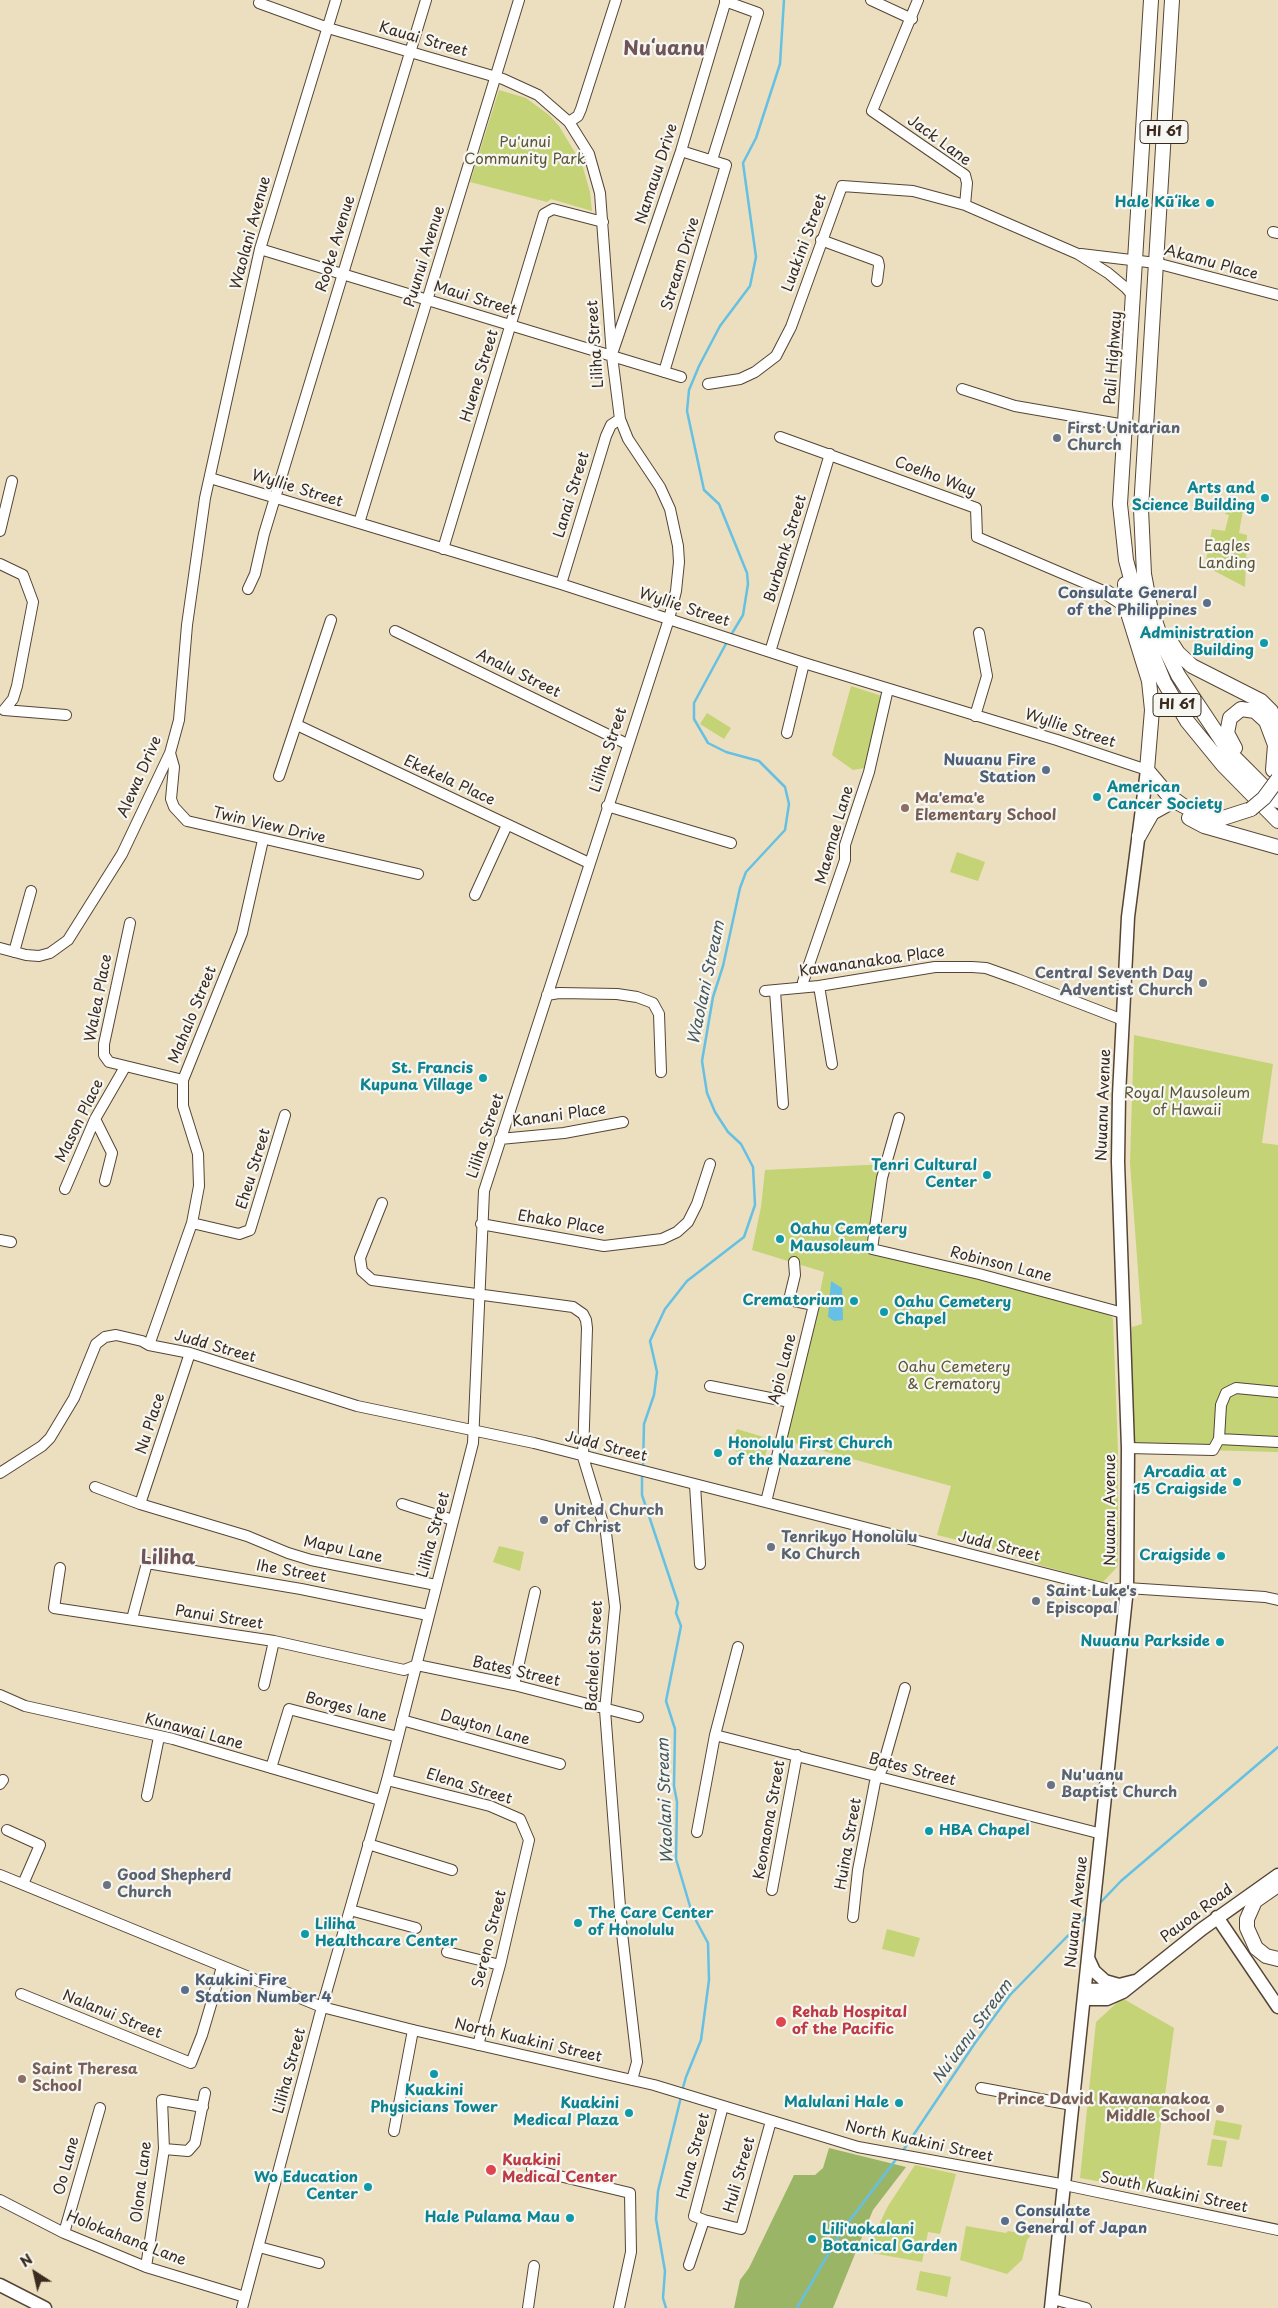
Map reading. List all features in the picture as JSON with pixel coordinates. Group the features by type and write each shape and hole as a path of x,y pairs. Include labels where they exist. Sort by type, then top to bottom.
{"highway":[{"name":"Pali Highway","path":"1151,0 1137,262 1120,504 1126,560 1148,643 1164,682 1187,721 1223,765 1278,821"},
{"name":"HI 61","path":"1172,0 1140,508 1141,546 1150,606 1166,652 1178,676 1230,754 1276,799"},
{"path":"1126,560 1124,577 1127,610 1149,681 1152,710 1147,770 1168,795 1178,803 1203,816 1223,818 1264,798 1276,775 1275,745 1271,732 1261,715 1249,709 1242,709 1230,718 1228,726 1230,739 1276,799"},
{"path":"1106,592 1118,588 1124,577"},
{"path":"1106,592 1123,603 1127,610"},
{"path":"1150,606 1167,636 1184,660 1192,666 1261,701 1270,711 1278,726"},
{"path":"1147,770 1184,798 1205,808 1229,808 1249,805"},
{"path":"1139,836 1152,813 1170,803 1178,803"},
{"path":"1178,803 1182,811 1191,820 1204,826 1278,847"},
{"path":"1278,1884 1255,1901 1247,1919 1247,1928 1256,1948 1266,1956 1278,1959"}],"main road":[{"name":"Nuuanu Avenue","path":"1052,2304 1127,1588 1128,1448 1118,1162 1128,918 1147,770"},
{"name":"Pauoa Road","path":"1085,1994 1110,1998 1126,1990 1217,1917 1278,1875"},
{"path":"1217,1917 1278,2007"},
{"path":"1088,1958 1094,1971 1105,1982 1119,1984 1137,1980"},
{"path":"0,2285 45,2308"}],"street":[{"name":"Waolani Avenue","path":"210,478 260,249 336,0"},
{"name":"Rooke Avenue","path":"248,589 255,574 275,498 426,0"},
{"name":"Puunui Avenue","path":"359,523 519,0"},
{"path":"569,122 578,116 581,109 616,0"},
{"path":"871,0 912,19"},
{"name":"Jack Lane","path":"918,0 912,19 872,111 965,175 968,183 966,205"},
{"path":"681,151 712,160 758,13 725,1"},
{"name":"Namauu Drive","path":"612,356 681,151 725,1"},
{"name":"Kauai Street","path":"259,3 328,28 409,53 496,76 538,95 569,122"},
{"name":"Liliha Street","path":"244,2305 322,2007 387,1780 474,1442 478,1294 484,1191 676,591 679,562 670,509 660,487 634,448 620,419 612,356 603,222 596,172 589,154 569,122"},
{"name":"Stream Drive","path":"664,372 726,165 712,160"},
{"name":"Luakini Street","path":"708,384 740,379 756,372 776,356 791,327 842,186 913,191 966,205"},
{"path":"966,205 1078,254 1108,273 1126,288 1134,298"},
{"name":"Huene Street","path":"443,549 544,214 553,209 603,222"},
{"path":"821,240 878,261 877,281"},
{"name":"Maui Street","path":"260,249 681,377"},
{"path":"1078,254 1137,262"},
{"name":"Akamu Place","path":"1137,262 1156,263 1278,295"},
{"path":"962,389 1014,406 1125,425"},
{"name":"Lanai Street","path":"561,584 606,436 611,424 620,419"},
{"name":"Coelho Way","path":"780,437 976,508 977,536 1106,592"},
{"name":"Burbank Street","path":"770,652 830,454"},
{"name":"Wyllie Street","path":"210,478 561,584 804,663 1058,740 1147,770"},
{"name":"Alewa Drive","path":"0,948 39,956 50,953 68,940 122,854 170,753 179,720 193,579 205,498 210,478"},
{"path":"0,531 12,481"},
{"path":"0,564 23,575 33,602 17,686 13,699 1,710"},
{"path":"279,776 331,620"},
{"name":"Analu Street","path":"395,631 627,744"},
{"path":"975,716 987,676 980,633"},
{"path":"787,733 804,663"},
{"name":"Maemae Lane","path":"803,987 803,982 845,860 845,845 869,772 888,689"},
{"path":"1,710 66,715"},
{"name":"Ekekela Place","path":"297,725 506,825 589,862"},
{"name":"Twin View Drive","path":"170,753 174,767 172,798 180,816 188,821 263,840 418,874"},
{"path":"607,806 731,843"},
{"path":"475,895 506,825"},
{"name":"Mahalo Street","path":"149,1345 192,1223 200,1186 198,1154 183,1106 183,1080 242,933 263,840"},
{"path":"14,952 31,891"},
{"name":"Walea Place","path":"130,923 104,1044 104,1055 109,1062 183,1080"},
{"name":"Kawananakoa Place","path":"784,1104 770,991 820,986 935,967 986,968 1123,1020"},
{"path":"820,986 832,1064"},
{"path":"547,995 559,993 617,994 637,997 653,1003 659,1014 661,1072"},
{"name":"Mason Place","path":"65,1189 95,1119 125,1066"},
{"name":"Eheu Street","path":"192,1223 239,1234 250,1230 285,1115"},
{"name":"Robinson Lane","path":"900,1118 882,1178 872,1249 979,1274 1123,1313"},
{"path":"95,1119 112,1152 105,1181"},
{"name":"Kanani Place","path":"500,1139 564,1133 623,1122"},
{"name":"Ehako Place","path":"481,1224 604,1246 662,1239 677,1232 688,1222 697,1204 710,1164"},
{"name":"Bachelot Street","path":"382,1203 360,1258 362,1271 372,1280 573,1307 583,1314 587,1328 584,1457 606,1533 615,1607 606,1710 622,1933 637,2062 632,2080"},
{"path":"0,1240 11,1242"},
{"name":"Apio Lane","path":"766,1502 814,1306 790,1300 794,1262"},
{"name":"Judd Street","path":"0,1473 42,1446 56,1430 74,1398 93,1349 100,1340 116,1336 190,1353 357,1406 534,1443 1110,1590 1127,1588 1265,1597 1278,1600"},
{"name":"Nu Place","path":"140,1504 190,1353"},
{"path":"710,1386 790,1402"},
{"path":"1128,1448 1213,1450 1219,1439 1222,1405 1226,1393 1236,1388 1278,1392"},
{"path":"1219,1439 1278,1442"},
{"path":"695,1485 700,1564"},
{"name":"Mapu Lane","path":"95,1487 140,1504 247,1536 288,1553 311,1560 436,1585"},
{"path":"402,1504 453,1520"},
{"name":"Ihe Street","path":"132,1619 147,1563 301,1589 428,1615"},
{"name":"Panui Street","path":"60,1568 54,1608 274,1642 403,1670 416,1665"},
{"path":"514,1685 535,1592"},
{"path":"264,1685 274,1642"},
{"path":"697,1832 715,1735 738,1646"},
{"name":"Bates Street","path":"416,1665 514,1685 638,1717"},
{"name":"Huina Street","path":"853,1917 858,1870 875,1782 905,1688"},
{"name":"Kunawai Lane","path":"0,1695 25,1706 158,1737 380,1800"},
{"name":"Borges lane","path":"271,1768 289,1709 398,1737"},
{"name":"Dayton Lane","path":"402,1720 560,1764"},
{"name":"Bates Street","path":"715,1735 1102,1834"},
{"path":"147,1796 158,1737"},
{"name":"Keonaona Street","path":"772,1890 797,1755"},
{"name":"Elena Street","path":"387,1780 490,1806 520,1819 529,1840"},
{"path":"8,1830 40,1845 23,1884"},
{"name":"Sereno Street","path":"478,2045 500,1965 529,1840"},
{"path":"368,1844 452,1870"},
{"name":"North Kuakini Street","path":"0,1875 322,2007 672,2090 858,2147 1064,2185"},
{"path":"350,1910 416,1928"},
{"path":"446,1952 500,1965"},
{"name":"Nalanui Street","path":"21,1994 191,2063 202,2035 222,1967"},
{"path":"394,2130 413,2030"},
{"path":"981,2088 1072,2105"},
{"path":"164,2149 188,2152 195,2143 205,2093"},
{"name":"Olona Lane","path":"146,2267 164,2149 162,2100 203,2106"},
{"name":"Huna Street","path":"704,2220 694,2216 723,2106"},
{"name":"Oo Lane","path":"64,2233 100,2108"},
{"name":"Huli Street","path":"704,2220 741,2229 771,2121"},
{"path":"532,2169 630,2193 631,2252 619,2308"},
{"name":"South Kuakini Street","path":"1064,2185 1278,2230"},
{"name":"Holokahana Lane","path":"0,2200 64,2233 244,2305"},
{"path":"689,2265 704,2220"},
{"path":"259,2247 319,2263"},
{"path":"528,2308 534,2266"},
{"path":"1052,2304 1086,2308"}],"green space":[{"name":"Pu'unui Community Park","path":"499,90 526,98 549,115 559,126 582,164 590,192 592,211 551,199 547,202 470,182"},
{"name":"Eagles Landing","path":"1228,501 1244,504 1239,533 1247,535 1245,587 1205,566 1212,529 1225,531 1229,515 1225,514"},
{"path":"851,686 882,696 864,768 853,770 832,755"},
{"path":"707,713 731,728 724,739 700,724"},
{"path":"957,852 985,862 978,881 950,872"},
{"name":"Royal Mausoleum of Hawaii","path":"1134,1035 1273,1064 1262,1143 1278,1145 1278,1452 1128,1448 1132,1327 1142,1324 1130,1163"},
{"name":"Oahu Cemetery & Crematory","path":"886,1164 872,1249 1097,1310 1111,1316 1113,1319 1118,1451 1118,1566 1103,1582 1039,1565 1002,1551 937,1535 951,1486 783,1440 818,1303 824,1272 752,1250 761,1207 765,1170"},
{"path":"737,1429 770,1439 764,1460 735,1451 740,1438 734,1436"},
{"path":"499,1546 524,1552 520,1571 493,1562"},
{"path":"887,1929 920,1938 914,1957 882,1949"},
{"path":"1122,1998 1174,2028 1152,2191 1080,2178 1096,2022"},
{"path":"1216,2120 1242,2125 1239,2140 1213,2135"},
{"path":"1212,2139 1227,2141 1222,2167 1207,2165"},
{"name":"Lili'uokalani Botanical Garden","path":"829,2148 906,2167 873,2210 833,2308 734,2308 740,2280 749,2268 794,2175 815,2175 823,2168"},
{"path":"915,2165 956,2174 940,2234 928,2232 922,2262 866,2252 888,2206"},
{"path":"966,2226 1031,2235 1027,2240 1022,2260 1007,2274 960,2260"},
{"path":"920,2271 951,2277 947,2297 916,2290"}],"water":[{"path":"831,1281 842,1288 843,1320 834,1321 828,1317"}],"waterway":[{"name":"Waolani Stream","path":"731,635 743,615 748,584 747,573 719,504 704,490 687,411 689,390 699,366 720,326 750,286 756,257 743,163 756,138 780,64 784,0"},
{"name":"Waolani Stream","path":"643,1468 644,1424 654,1395 657,1372 650,1341 665,1309 687,1281 744,1237 755,1205 753,1167 741,1144 728,1132 715,1112 707,1093 702,1061 713,997 723,966 740,888 746,872 785,830 789,804 785,787 759,761 726,752 708,743 694,719 694,703 728,640"},
{"name":"Waolani Stream","path":"642,1473 642,1495 678,1603 676,1613 681,1626 666,1701 675,1729 676,1859 692,1913 708,1943 709,1980 701,2040 682,2091"},
{"name":"Nuʻuanu Stream","path":"1099,1904 1121,1881 1278,1747"},
{"name":"Nuʻuanu Stream","path":"902,2152 975,2043 1010,1995 1088,1915"},
{"name":"Waolani Stream","path":"666,2308 663,2298 665,2271 656,2219 658,2191 681,2097"},
{"name":"Nuʻuanu Stream","path":"797,2308 841,2232 897,2158"}],"place":[{"name":"Hale Kūʻike","path":"1210,203"},
{"name":"First Unitarian Church","path":"1057,438"},
{"name":"Arts and Science Building","path":"1265,498"},
{"name":"Consulate General of the Philippines","path":"1207,603"},
{"name":"Administration Building","path":"1264,643"},
{"name":"Nuuanu Fire Station","path":"1046,770"},
{"name":"American Cancer Society","path":"1097,797"},
{"name":"Ma'ema'e Elementary School","path":"905,808"},
{"name":"Central Seventh Day Adventist Church","path":"1203,983"},
{"name":"St. Francis Kupuna Village","path":"483,1078"},
{"name":"Tenri Cultural Center","path":"987,1175"},
{"name":"Oahu Cemetery Mausoleum","path":"780,1239"},
{"name":"Crematorium","path":"854,1301"},
{"name":"Oahu Cemetery Chapel","path":"884,1312"},
{"name":"Honolulu First Church of the Nazarene","path":"718,1453"},
{"name":"Arcadia at 15 Craigside","path":"1237,1482"},
{"name":"United Church of Christ","path":"544,1520"},
{"name":"Tenrikyo Honolulu Ko Church","path":"771,1547"},
{"name":"Craigside","path":"1221,1556"},
{"name":"Saint Luke's Episcopal","path":"1036,1601"},
{"name":"Nuuanu Parkside","path":"1220,1642"},
{"name":"Nu'uanu Baptist Church","path":"1051,1785"},
{"name":"HBA Chapel","path":"929,1831"},
{"name":"Good Shepherd Church","path":"107,1885"},
{"name":"The Care Center of Honolulu","path":"578,1923"},
{"name":"Liliha Healthcare Center","path":"305,1934"},
{"name":"Kaukini Fire Station Number 4","path":"185,1990"},
{"name":"Rehab Hospital of the Pacific","path":"781,2022"},
{"name":"Kuakini Physicians Tower","path":"434,2074"},
{"name":"Saint Theresa School","path":"22,2079"},
{"name":"Malulani Hale","path":"899,2103"},
{"name":"Prince David Kawananakoa Middle School","path":"1220,2109"},
{"name":"Kuakini Medical Plaza","path":"629,2113"},
{"name":"Kuakini Medical Center","path":"491,2170"},
{"name":"Wo Education Center","path":"368,2187"},
{"name":"Hale Pulama Mau","path":"570,2218"},
{"name":"Consulate General of Japan","path":"1005,2221"},
{"name":"Lili'uokalani Botanical Garden","path":"812,2239"}],"district":[{"name":"Nuʻuanu","path":"664,49"},
{"name":"Liliha","path":"168,1558"}]}
